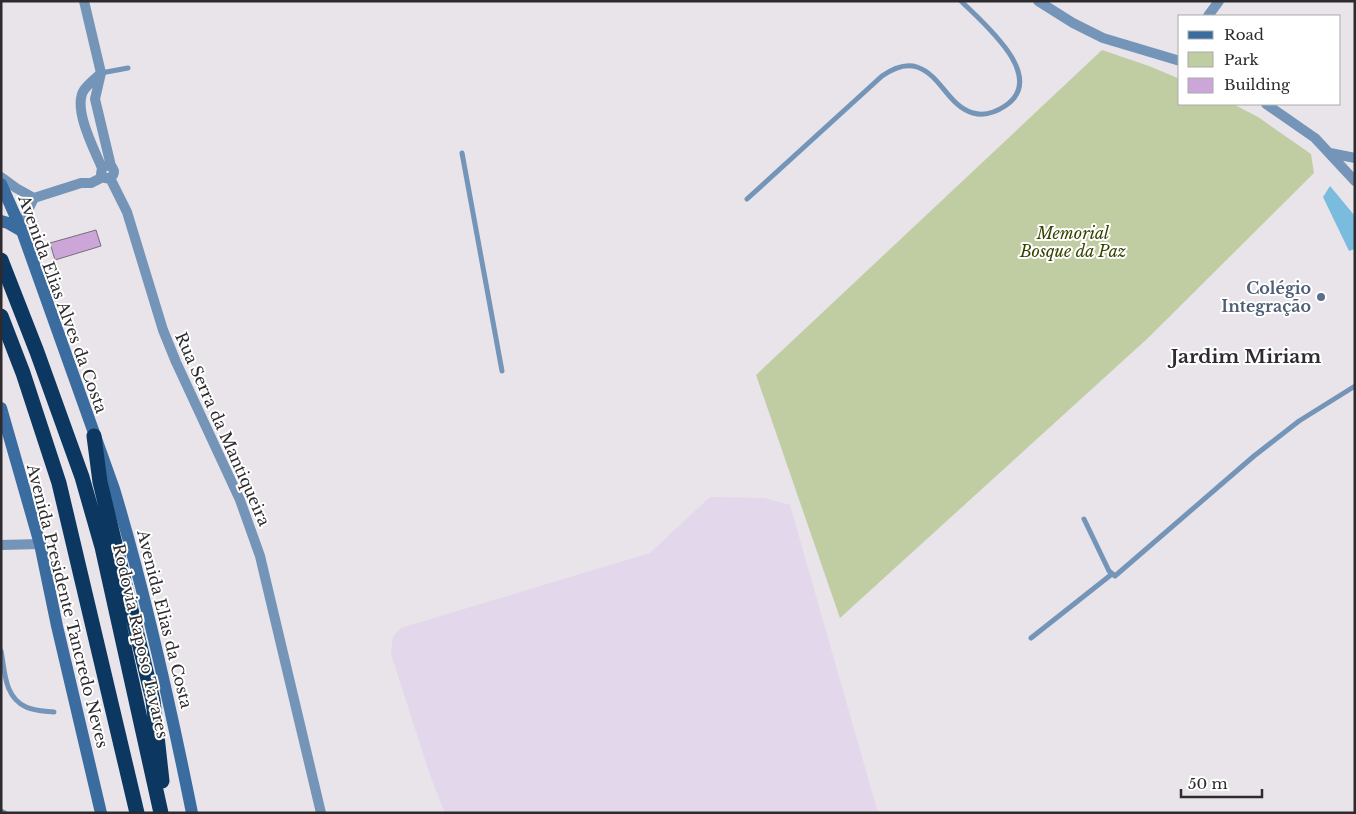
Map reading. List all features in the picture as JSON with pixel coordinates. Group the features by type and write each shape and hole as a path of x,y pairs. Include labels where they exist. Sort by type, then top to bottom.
{"highway":[{"name":"Rodovia Raposo Tavares","path":"1,260 37,352 82,477 102,547 161,813"},
{"path":"1,316 23,373 58,483 137,813"},
{"path":"94,436 100,482 153,700 165,813"}],"main road":[{"name":"Avenida Elias Alves da Costa","path":"1,184 22,231 94,436"},
{"path":"1,221 22,231"},
{"name":"Avenida Presidente Tancredo Neves","path":"1,408 5,439 40,544 57,626 101,813"},
{"name":"Avenida Elias da Costa","path":"94,436 114,489 126,529 172,716 192,813"}],"street":[{"name":"Rua Serra da Mantiqueira","path":"84,1 100,73 95,99 105,172"},
{"path":"1038,1 1073,23 1103,38 1178,60"},
{"path":"1209,15 1218,1"},
{"name":"Rua Serra da Mantiqueira","path":"100,73 83,91 81,105 84,127 105,172 127,212 163,330 250,526 260,556 321,813"},
{"path":"1267,105 1315,138 1355,181"},
{"path":"1330,153 1355,158"},
{"path":"22,231 25,216 34,198 81,183 88,176 105,172"},
{"path":"1,177 34,198"},
{"path":"1,545 40,544"}],"lane":[{"path":"747,199 882,76 891,70 906,66 917,67 929,73 959,106 972,113 983,114 998,110 1007,104 1015,96 1020,84 1019,69 1012,56 1000,41 962,1"},
{"path":"100,73 128,68"},
{"path":"462,152 502,371"},
{"path":"1031,638 1112,574 1114,576 1254,456 1299,421 1355,386"},
{"path":"1084,520 1112,574"},
{"path":"1,651 8,688 16,699 26,707 54,712"},
{"path":"1,811 5,813"}],"shaded area":[{"path":"710,497 764,498 790,505 878,813 445,813 430,775 391,654 393,636 401,628 650,553"}],"green space":[{"name":"Memorial Bosque da Paz","path":"1102,50 1178,78 1178,105 1235,105 1258,117 1311,154 1314,173 1148,338 840,618 756,375"}],"water":[{"path":"1330,186 1355,216 1355,249 1349,251 1323,197"}],"building":[{"path":"96,230 101,246 55,260 50,243"}],"place":[{"name":"Colégio Integração","path":"1321,297"}],"district":[{"name":"Jardim Miriam","path":"1246,356"}]}
